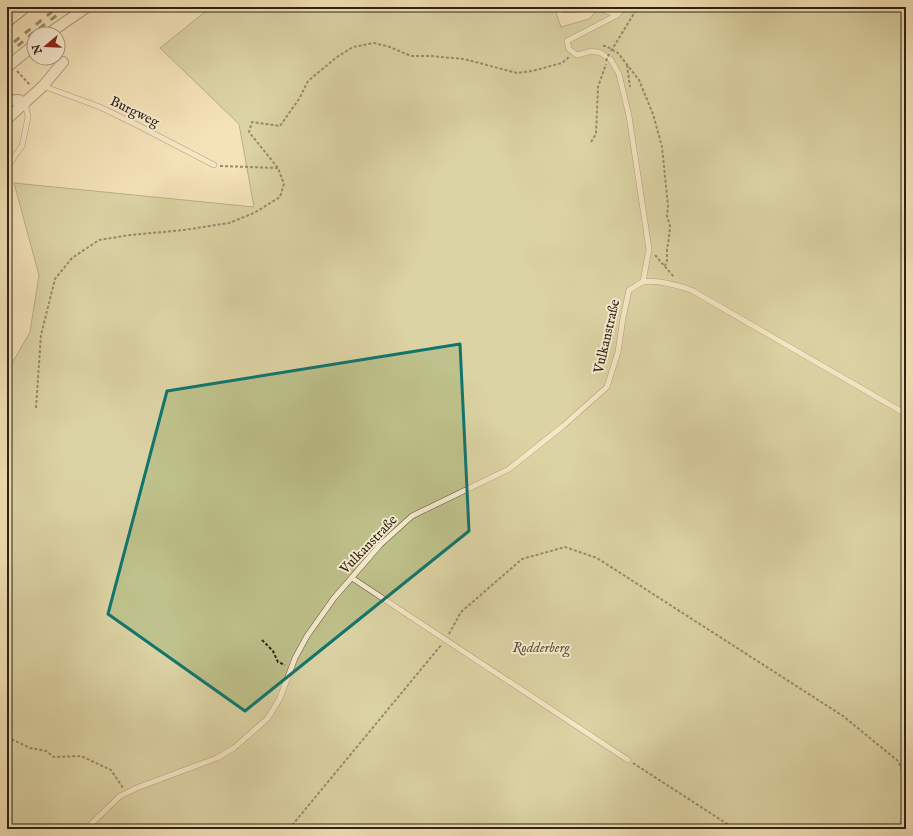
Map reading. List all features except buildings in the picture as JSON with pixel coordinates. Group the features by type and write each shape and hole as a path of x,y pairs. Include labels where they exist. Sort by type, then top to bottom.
{"main road":[{"path":"7,18 21,7"}],"street":[{"path":"59,26 86,7"},
{"path":"9,64 26,51"},
{"path":"7,119 40,89 60,66"},
{"path":"7,101 19,100 25,103"}],"lane":[{"path":"624,7 617,15 567,41 569,50 577,55 592,51 601,52 611,60 619,74 629,116 649,249 643,282 681,286 693,290 906,414"},
{"path":"565,10 598,8 617,15"},
{"name":"Burgweg","path":"40,89 100,107 214,165"},
{"path":"7,167 22,146 28,117 25,103"},
{"name":"Vulkanstraße","path":"86,829 120,796 217,758 234,748 268,718 280,698 295,658 307,636 334,598 380,545 412,516 509,469 563,426 607,387 618,352 623,318 630,290 643,282"},
{"path":"352,578 628,760"}],"path":[{"path":"611,50 638,7"},
{"path":"36,408 41,335 55,279 72,258 99,240 229,223 254,213 280,197 284,184 278,168 249,132 252,122 280,126 299,99 308,81 337,57 353,47 374,43 390,47 411,56 464,59 517,73 532,71 562,63 574,53"},
{"path":"592,51 595,47 606,46 618,53 639,80 653,114 662,147 668,206 667,216 670,226 667,261 665,266"},
{"path":"591,142 596,134 598,86 609,54"},
{"path":"9,64 40,89"},
{"path":"214,165 278,168"},
{"path":"649,249 681,286"},
{"path":"289,829 446,639 461,612 522,559 565,547 597,558 843,716 898,761 906,780"},
{"path":"262,640 274,651 278,662 292,668"},
{"path":"7,737 30,748 46,751 54,757 81,756 111,770 126,793"},
{"path":"628,760 735,829"}],"highlighted area":[{"path":"460,344 469,531 245,711 108,614 167,391"}],"green space":[{"name":"Rodderberg","path":"211,7 554,7 561,27 589,19 600,7 906,7 906,829 7,829 7,372 30,332 39,275 14,183 254,207 239,124 160,48"}],"railway":[{"path":"14,42 58,7"},
{"path":"7,55 33,33 68,7"}]}
